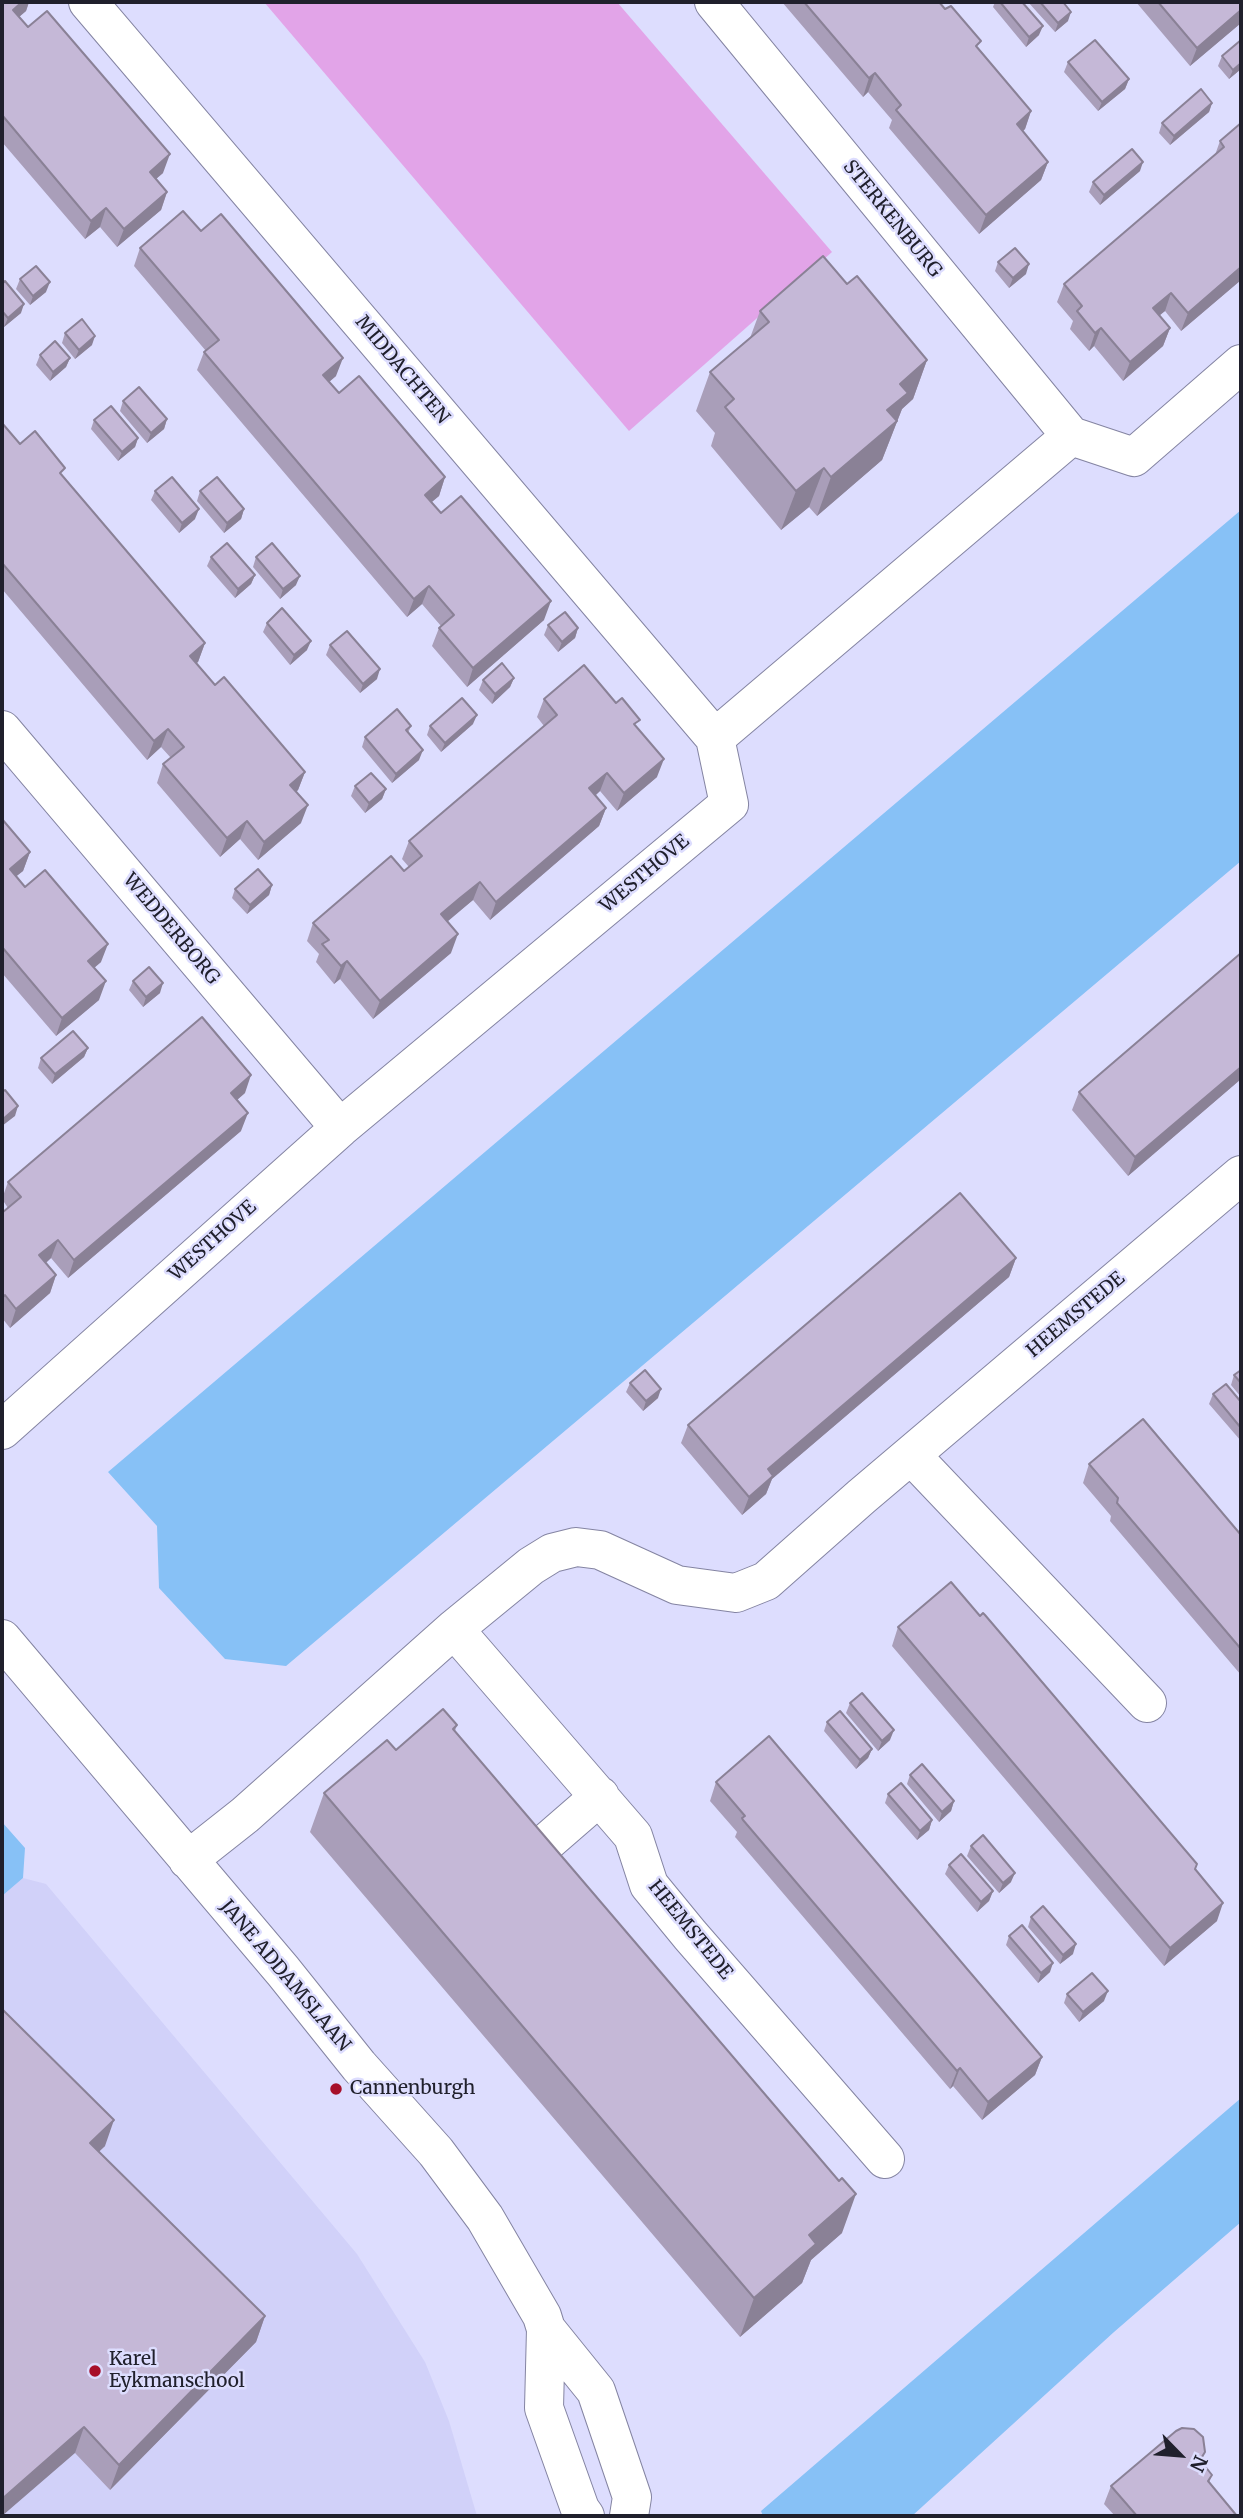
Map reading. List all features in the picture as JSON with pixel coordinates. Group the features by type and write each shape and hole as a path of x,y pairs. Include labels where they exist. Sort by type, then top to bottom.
{"street":[{"name":"MIDDACHTEN","path":"88,2 715,738"},
{"name":"STERKENBURG","path":"714,2 1071,436"},
{"path":"715,738 1071,436 1134,457 1241,364"},
{"name":"WEDDERBORG","path":"2,730 340,1128"},
{"name":"WESTHOVE","path":"2,1430 340,1128 729,804 715,738"},
{"name":"HEEMSTEDE","path":"188,1860 245,1815 454,1629 531,1566 552,1553 576,1547 600,1550 677,1585 736,1593 766,1581 1241,1175"},
{"path":"911,1455 1147,1703"},
{"name":"HEEMSTEDE","path":"454,1629 633,1836 649,1885 885,2159"},
{"name":"JANE ADDAMSLAAN","path":"2,1639 283,1971 359,2066 436,2152 485,2218 542,2316 546,2329 544,2408 580,2509 586,2516"},
{"path":"532,1856 600,1796"},
{"name":"JANE ADDAMSLAAN","path":"546,2329 596,2391 632,2497 629,2516"}],"shaded area":[{"path":"264,2 617,2 832,252 629,431"},
{"path":"1241,510 1241,861 286,1666 225,1659 159,1588 157,1526 108,1472"},
{"path":"2,1822 25,1848 23,1878 2,1896"},
{"path":"23,1878 46,1884 357,2254 425,2362 449,2421 477,2516 2,2516 2,1896"},
{"path":"1241,2098 1241,2222 1114,2332 912,2516 763,2516 761,2511"}],"building":[{"path":"2,2 22,2 13,10 28,27 47,11 170,154 150,172 167,192 124,229 106,208 91,221 2,115"},
{"path":"804,2 939,2 945,9 951,6 981,41 976,46 1031,111 1017,124 1048,162 986,215 896,110 901,105 875,73 869,78"},
{"path":"1000,2 1022,2 1043,26 1029,37"},
{"path":"1040,2 1063,2 1071,12 1058,23"},
{"path":"1158,2 1241,2 1241,10 1197,48"},
{"path":"1095,40 1129,79 1102,102 1068,62"},
{"path":"1241,40 1241,63 1233,70 1222,56"},
{"path":"1201,89 1212,103 1174,136 1162,123"},
{"path":"1241,123 1241,267 1188,313 1171,293 1153,308 1170,328 1130,362 1101,328 1095,333 1077,311 1082,306 1064,284 1224,147 1220,141"},
{"path":"1132,149 1143,162 1104,195 1093,182"},
{"path":"183,211 201,231 221,214 343,358 323,375 339,393 359,376 445,477 425,495 441,513 461,496 551,601 473,668 439,628 454,615 429,586 413,598 204,352 219,340 140,248"},
{"path":"1015,248 1029,264 1013,278 998,262"},
{"path":"823,256 847,284 857,276 927,360 900,384 908,393 887,410 897,421 831,477 824,468 796,491 725,407 734,399 710,372 769,322 760,311"},
{"path":"36,266 50,282 33,296 20,279"},
{"path":"5,281 24,304 8,318 2,311 2,284"},
{"path":"82,319 95,336 79,350 65,333"},
{"path":"55,341 70,358 53,372 40,355"},
{"path":"139,387 167,419 151,433 123,401"},
{"path":"111,406 138,438 122,452 94,420"},
{"path":"2,423 20,444 35,431 65,468 60,473 205,643 190,656 215,685 224,677 305,772 290,785 308,805 264,842 247,821 227,838 163,764 184,747 168,729 154,741 2,563"},
{"path":"172,477 199,509 182,523 155,491"},
{"path":"217,477 244,509 227,523 200,491"},
{"path":"227,543 255,575 238,589 211,557"},
{"path":"272,543 300,576 283,589 256,557"},
{"path":"282,608 311,641 294,655 267,623"},
{"path":"565,612 578,628 562,642 548,625"},
{"path":"347,631 380,669 363,684 330,645"},
{"path":"502,663 514,678 495,694 483,680"},
{"path":"584,665 616,703 622,698 640,720 634,724 664,759 624,793 607,773 589,788 606,808 496,902 480,882 441,914 458,934 380,1001 347,961 341,966 322,944 329,940 313,923 391,856 404,871 422,856 409,841 557,715 544,699"},
{"path":"462,698 477,715 445,743 430,726"},
{"path":"397,709 411,726 406,730 423,750 396,774 365,737"},
{"path":"371,773 386,789 369,803 355,786"},
{"path":"2,819 30,852 10,869 25,887 45,870 108,944 88,961 106,981 62,1018 2,947"},
{"path":"258,869 272,885 250,905 235,889"},
{"path":"1241,953 1241,1067 1135,1157 1079,1092"},
{"path":"149,967 163,983 146,997 133,981"},
{"path":"202,1017 251,1075 231,1093 248,1113 74,1260 58,1240 39,1255 56,1275 16,1309 5,1295 2,1298 2,1211 21,1197 8,1182"},
{"path":"73,1031 88,1048 55,1074 41,1058"},
{"path":"5,1090 18,1106 2,1120 2,1092"},
{"path":"960,1193 1016,1258 768,1469 773,1476 749,1497 688,1425"},
{"path":"645,1370 661,1389 646,1401 630,1383"},
{"path":"1241,1370 1241,1383 1234,1375"},
{"path":"1226,1384 1241,1402 1241,1428 1213,1394"},
{"path":"1143,1419 1241,1535 1241,1649 1117,1503 1118,1498 1089,1464"},
{"path":"951,1582 980,1616 983,1613 985,1615 1197,1864 1195,1869 1223,1903 1170,1948 898,1627"},
{"path":"862,1693 894,1730 882,1741 850,1703"},
{"path":"443,1709 457,1725 453,1729 839,2181 842,2178 856,2194 809,2235 816,2244 754,2298 324,1793 387,1740 396,1750"},
{"path":"840,1711 872,1749 860,1760 827,1722"},
{"path":"769,1736 1042,2057 988,2102 960,2068 957,2071 743,1820 745,1816 716,1782"},
{"path":"922,1764 954,1801 942,1812 910,1775"},
{"path":"901,1783 932,1820 920,1831 888,1794"},
{"path":"983,1835 1015,1873 1003,1883 971,1846"},
{"path":"961,1854 993,1891 981,1902 949,1865"},
{"path":"1043,1906 1076,1944 1063,1955 1031,1917"},
{"path":"1022,1925 1053,1963 1041,1973 1009,1936"},
{"path":"1092,1973 1108,1991 1083,2012 1067,1994"},
{"path":"2,2009 114,2120 90,2143 265,2316 119,2465 84,2427 2,2499"},
{"path":"1182,2428 1194,2429 1203,2437 1205,2452 1200,2460 1212,2475 1208,2481 1237,2516 1137,2516 1111,2486"}],"place":[{"name":"Cannenburgh","path":"336,2089"},
{"name":"Karel Eykmanschool","path":"95,2371"}]}
